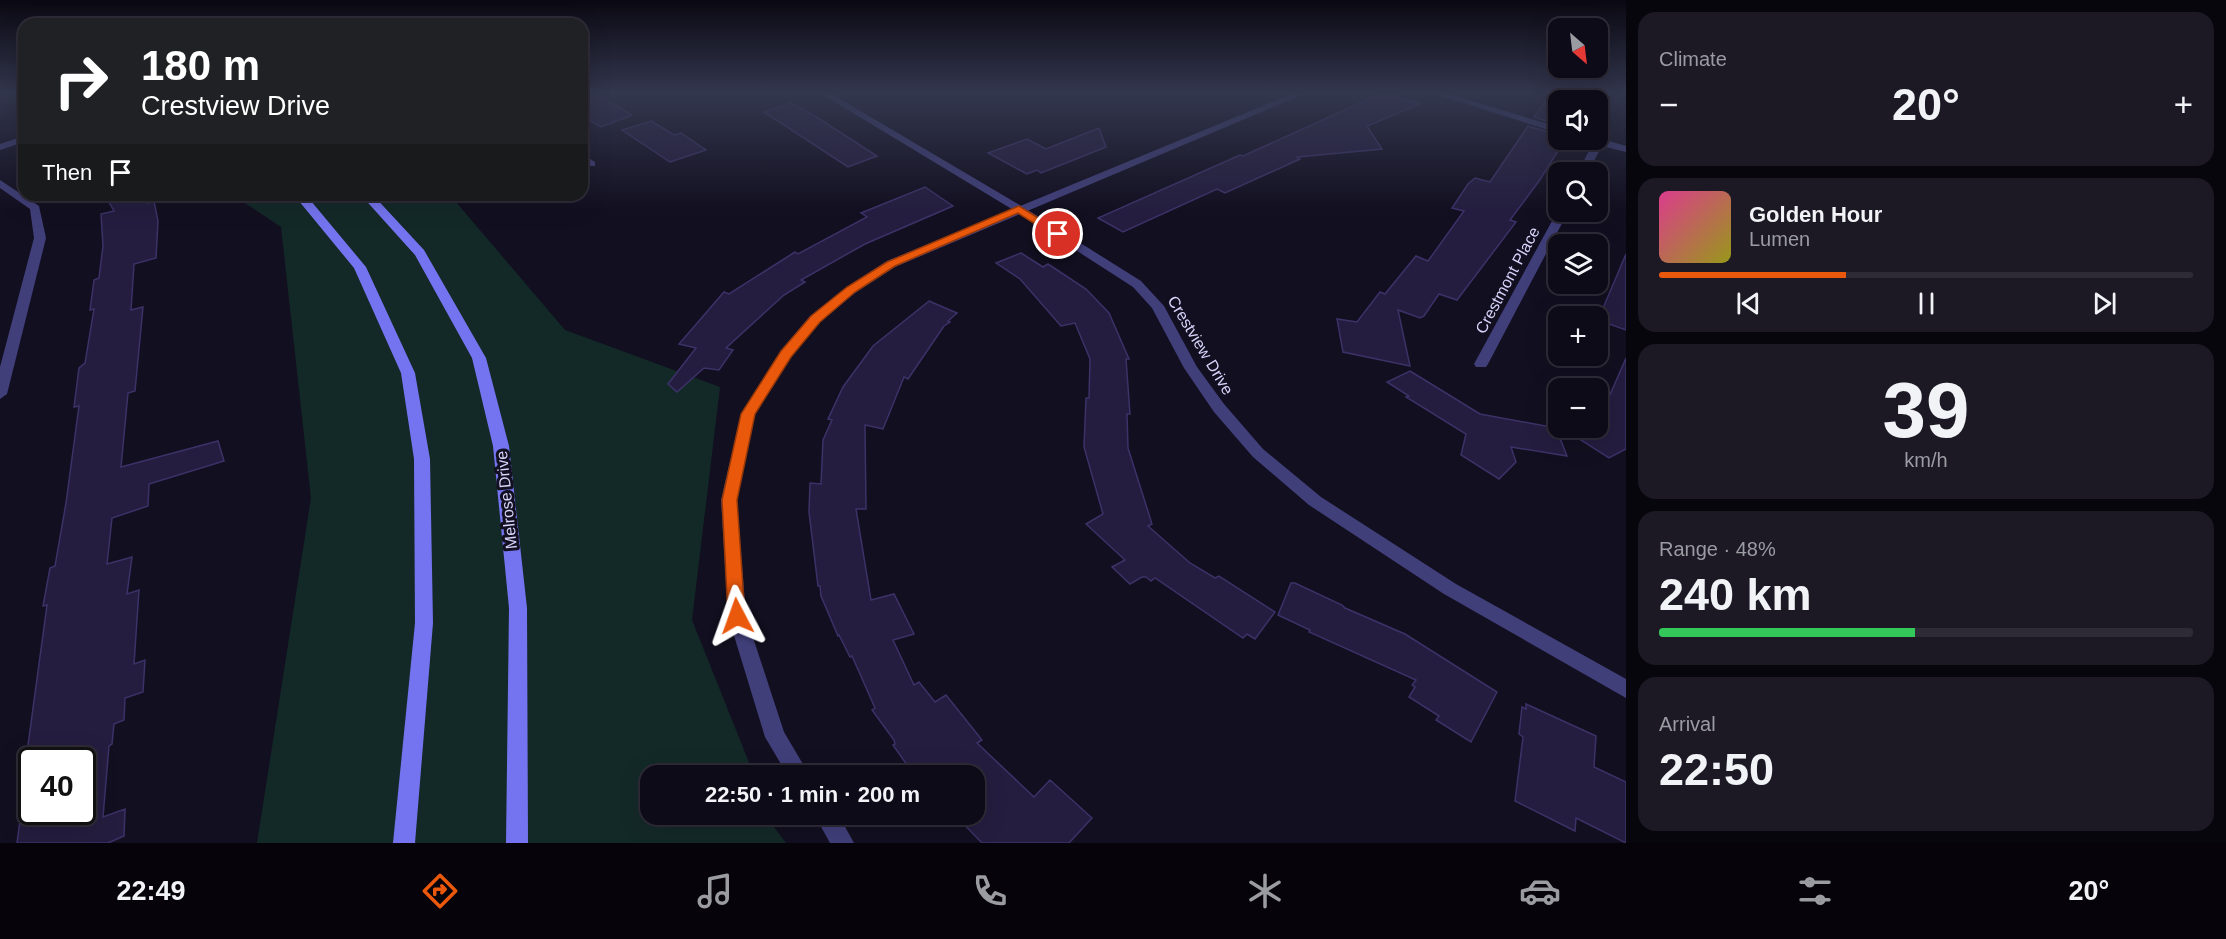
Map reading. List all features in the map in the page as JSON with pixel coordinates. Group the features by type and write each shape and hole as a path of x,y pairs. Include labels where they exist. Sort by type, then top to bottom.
{"main road":[{"path":"305,201 360,267 408,373 422,459 424,623 404,843"},
{"name":"Melrose Drive","path":"372,201 420,253 479,358 501,446 518,608 517,843"}],"street":[{"name":"Crestview Drive","path":"890,132 1019,209 1137,284 1158,306 1191,368 1219,408 1258,453 1315,501 1460,595 1626,689"},
{"path":"793,765 775,737 737,616 729,500 748,414 786,354 815,319 851,290 891,264 1205,132"},
{"path":"0,147 18,141"},
{"path":"1608,144 1626,149"},
{"path":"0,183 18,196"},
{"path":"0,394 40,238 34,208 24,201"},
{"name":"Crestmont Place","path":"1481,364 1557,222"},
{"path":"832,825 843,843"}],"green space":[{"path":"242,201 455,201 565,330 720,387 692,620 750,765 640,765 640,825 773,825 786,843 257,843 311,498 281,227"}],"building":[{"path":"626,132 670,132 674,135 681,133 706,150 670,162"},
{"path":"795,132 840,132 877,156 848,167"},
{"path":"1088,132 1101,132 1106,147 1041,173 1037,170 1027,174 988,153 1027,139 1046,149"},
{"path":"1295,132 1371,132 1382,149 1297,157 1300,159 1225,193 1217,189 1123,232 1098,218 1240,155 1243,156"},
{"path":"1524,132 1548,132 1548,150 1559,150 1551,162 1548,162 1548,167 1539,181 1510,220 1516,222 1457,300 1439,294 1424,316 1420,318 1398,310 1410,366 1343,352 1337,319 1357,322 1380,292 1385,294 1416,256 1428,261 1464,211 1452,208 1468,184 1475,178 1490,182"},
{"path":"925,187 953,206 865,244 801,280 805,282 784,295 726,348 733,350 719,370 704,368 677,392 668,384 696,348 679,344 724,292 729,294 795,252 798,254 867,217 861,213"},
{"path":"108,201 147,201 148,203 154,201 158,221 156,258 134,264 131,310 143,307 135,391 128,393 121,467 218,441 224,461 149,484 148,506 112,518 107,564 132,557 127,594 139,590 134,664 145,660 143,692 125,698 124,720 114,724 112,744 109,746 103,817 125,809 124,836 108,843 17,843 19,825 96,825 96,747 28,747 47,605 43,606 50,568 55,566 66,503 79,406 74,407 79,368 85,363 94,309 90,310 94,280 99,278 103,246 101,214 114,211"},
{"path":"1021,253 1043,267 1048,264 1086,289 1109,313 1129,359 1126,359 1130,414 1127,414 1128,448 1152,524 1148,526 1190,563 1215,578 1219,576 1275,612 1255,639 1247,634 1243,638 1155,578 1151,581 1142,577 1130,584 1112,567 1125,560 1086,524 1103,514 1084,447 1090,359 1075,323 1061,326 1020,279 996,263"},
{"path":"1626,254 1626,330 1608,324 1608,306 1604,306"},
{"path":"929,301 957,313 944,326 908,379 904,377 883,429 865,425 866,509 856,509 871,600 894,594 914,634 893,640 914,685 919,682 935,702 946,695 982,740 977,743 1034,797 1050,780 1092,818 1069,843 982,843 965,825 985,825 985,765 907,765 893,745 894,740 872,710 875,708 852,656 850,657 838,636 821,596 809,512 810,483 821,484 823,440 832,420 828,419 843,387 873,346"},
{"path":"1626,358 1626,449 1609,458 1578,438 1608,438 1608,399"},
{"path":"1410,371 1480,414 1548,427 1548,438 1560,438 1567,456 1511,447 1516,462 1499,479 1461,455 1466,434 1406,397 1409,396 1387,382"},
{"path":"1291,583 1405,634 1497,692 1471,742 1436,720 1439,716 1409,697 1416,680 1309,632 1310,630 1278,615"},
{"path":"1526,704 1596,736 1594,767 1626,782 1626,843 1576,818 1575,831 1515,801 1523,737 1519,734 1522,707 1526,709"}],"route":[{"path":"737,616 729,500 748,414 786,354 815,319 851,290 891,264 1019,209 1058,234"}]}
